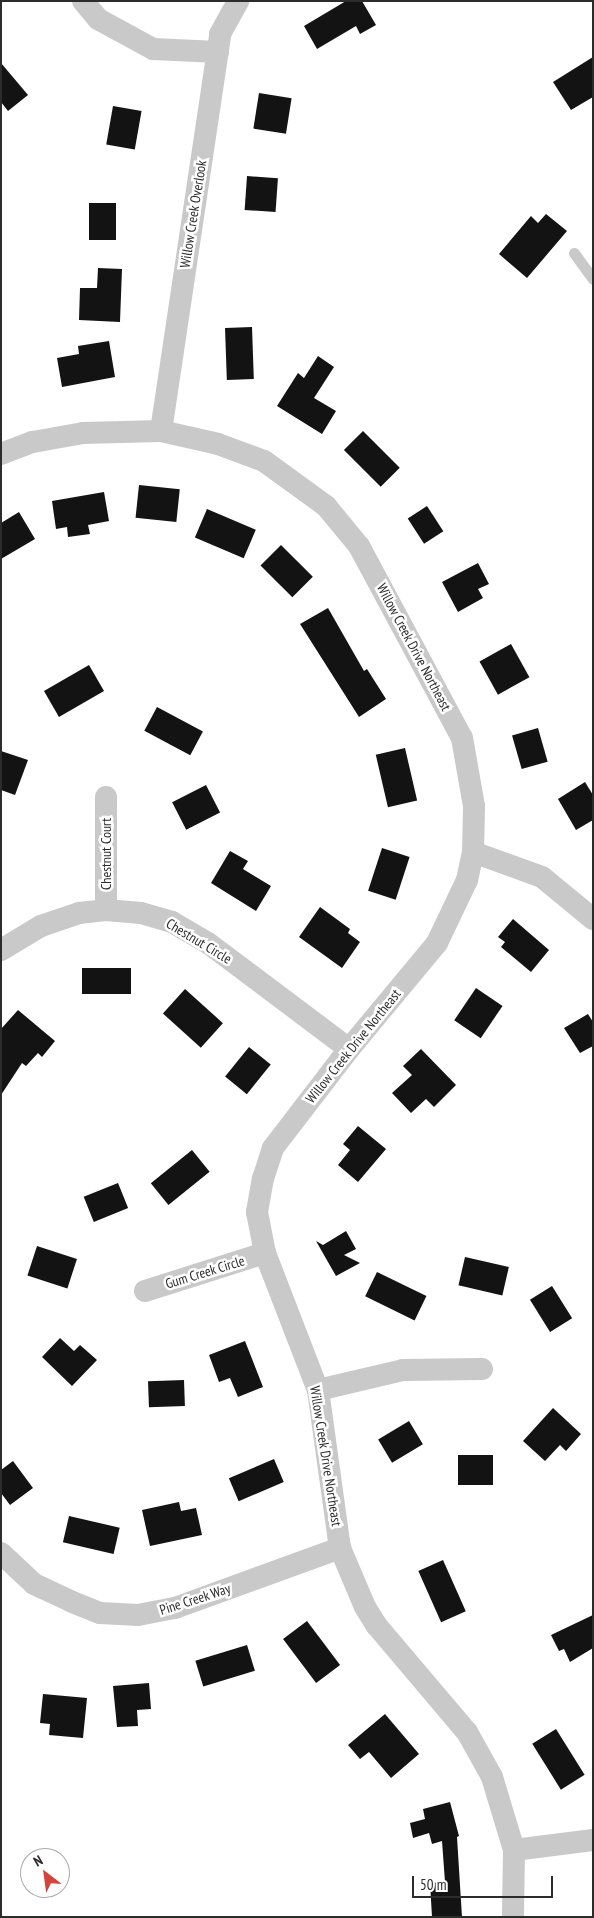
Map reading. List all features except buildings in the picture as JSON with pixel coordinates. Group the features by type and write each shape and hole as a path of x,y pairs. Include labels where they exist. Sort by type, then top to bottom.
{"street":[{"path":"83,1 98,19 153,49 218,52"},
{"name":"Willow Creek Overlook","path":"161,431 220,34 238,1"},
{"name":"Willow Creek Drive Northeast","path":"1,454 33,442 83,433 161,431 218,444 264,461 326,506 359,546 462,738 474,806 473,852 467,880 437,943 350,1049 273,1148 263,1178 257,1212 265,1253 318,1390 340,1548 365,1607 377,1626 472,1740 492,1777 514,1850 513,1917"},
{"name":"Chestnut Court","path":"106,797 106,910"},
{"path":"473,852 542,877 593,919"},
{"name":"Chestnut Circle","path":"1,950 41,926 79,913 106,910 141,913 172,922 222,953 350,1049"},
{"name":"Gum Creek Circle","path":"144,1290 265,1253"},
{"path":"318,1390 404,1370 482,1369"},
{"name":"Pine Creek Way","path":"1,1553 34,1584 70,1601 100,1613 138,1615 175,1608 340,1548"},
{"path":"514,1850 593,1840"}],"lane":[{"path":"574,254 593,279"}]}
